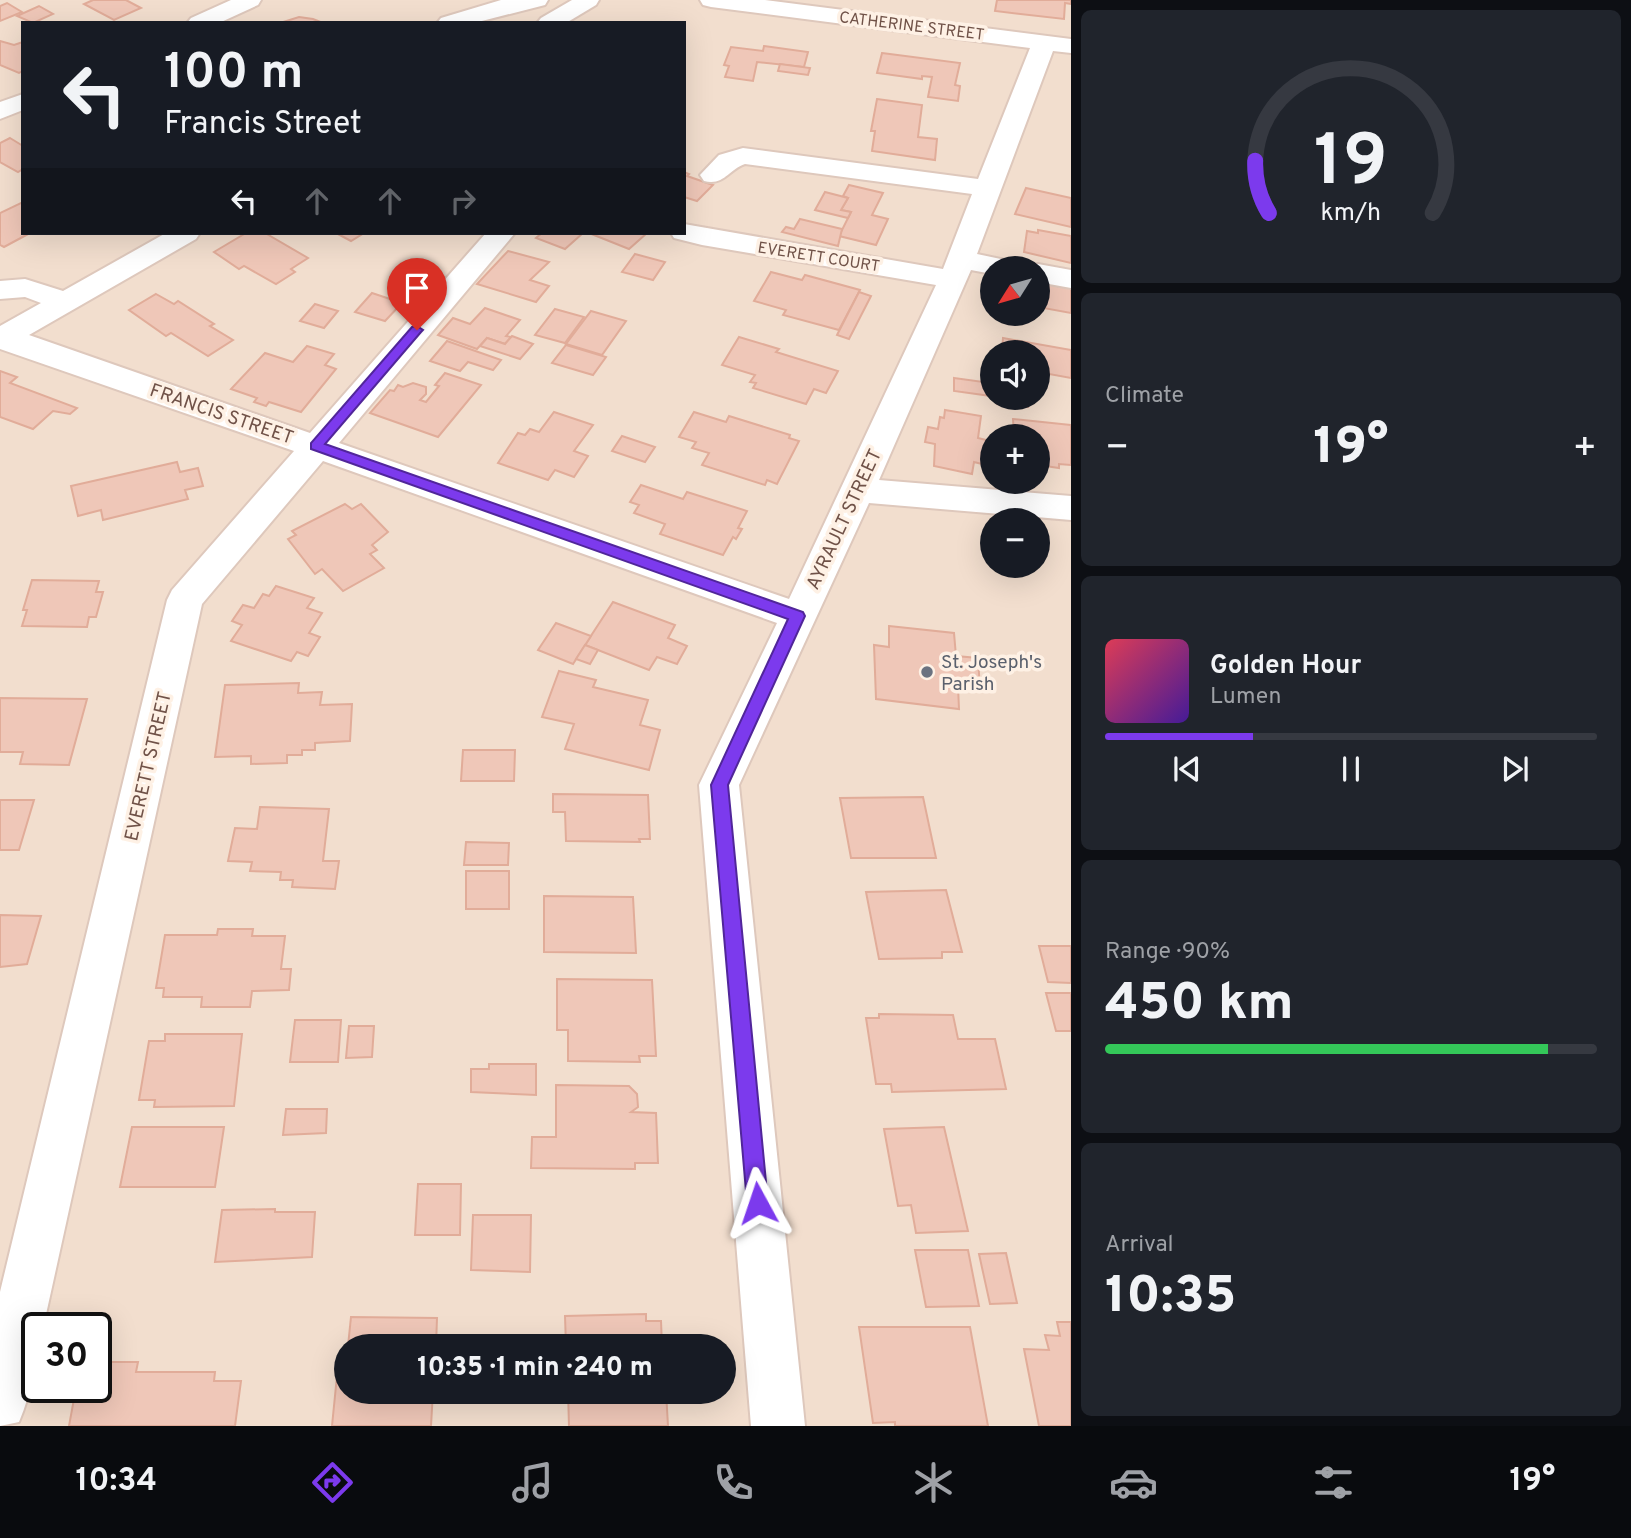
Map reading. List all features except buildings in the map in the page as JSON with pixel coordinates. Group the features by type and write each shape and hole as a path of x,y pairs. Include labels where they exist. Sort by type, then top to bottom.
{"street":[{"path":"203,21 250,0"},
{"path":"455,21 496,8 537,0"},
{"path":"552,21 588,0"},
{"name":"CATHERINE STREET","path":"711,0 1058,44"},
{"name":"AYRAULT STREET","path":"778,1426 719,785 858,490 957,270 988,187 1058,44"},
{"path":"0,111 21,102"},
{"path":"713,174 728,161 743,156 988,187"},
{"name":"EVERETT COURT","path":"686,233 702,237 957,270 980,269"},
{"path":"2,338 174,235"},
{"name":"EVERETT STREET","path":"0,1404 185,600 499,235"},
{"path":"1050,275 1071,279"},
{"path":"0,290 21,287 40,290 64,303"},
{"name":"FRANCIS STREET","path":"2,338 797,616"},
{"path":"858,490 1071,508"}],"shaded area":[{"path":"0,0 1071,0 1071,1426 0,1426"}],"place":[{"name":"St. Joseph's Parish","path":"927,672"}],"route":[{"path":"417,330 316,446 797,616 719,785 758,1203"}]}
